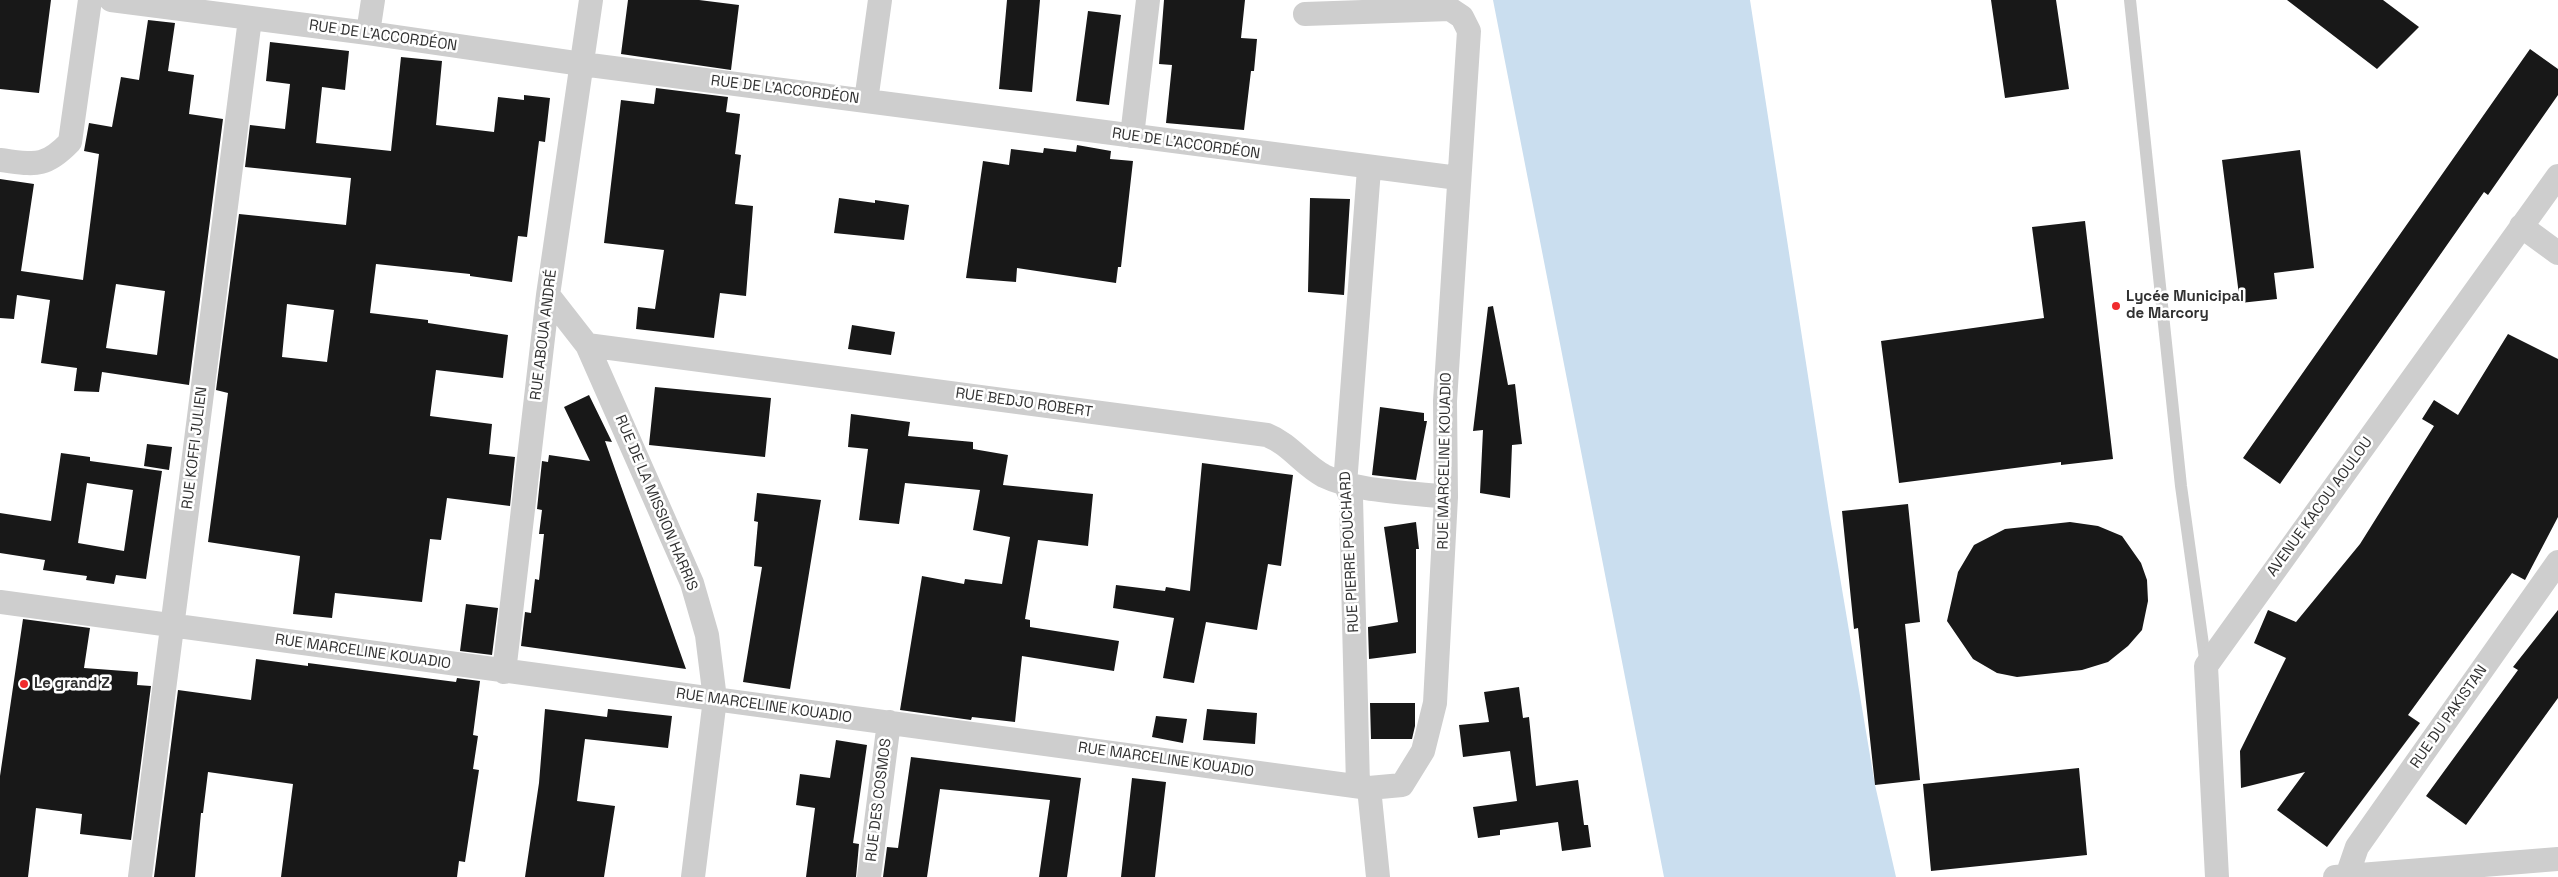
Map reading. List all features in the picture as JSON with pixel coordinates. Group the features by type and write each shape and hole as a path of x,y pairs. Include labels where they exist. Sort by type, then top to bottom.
{"street":[{"path":"0,160 37,164 56,157 70,142 90,0"},
{"name":"RUE DE L'ACCORDÉON","path":"111,0 368,33 582,64 1458,178"},
{"path":"368,33 373,0"},
{"name":"RUE ABOUA ANDRÉ","path":"504,672 548,295 591,0"},
{"path":"866,101 880,0"},
{"path":"1132,136 1148,0"},
{"name":"RUE MARCELINE KOUADIO","path":"0,602 504,672 889,722 1363,787 1402,785 1423,751 1435,702 1446,497 1445,401 1468,31 1462,17 1450,9 1305,14"},
{"name":"RUE KOFFI JULIEN","path":"140,877 250,19"},
{"name":"RUE PIERRE POUCHARD","path":"1370,168 1345,484 1351,497 1363,787 1378,877"},
{"name":"AVENUE KACOU AOULOU","path":"2206,666 2558,176"},
{"path":"2521,226 2558,252"},
{"name":"RUE DE LA MISSION HARRIS","path":"548,295 587,344 692,583 707,635 715,699 693,877"},
{"name":"RUE BEDJO ROBERT","path":"587,344 1267,435 1279,440 1317,471 1345,484 1446,497"},
{"name":"RUE DU PAKISTAN","path":"2341,877 2357,847 2558,562"},
{"path":"2206,666 2217,877"},
{"name":"RUE DES COSMOS","path":"869,877 889,722"},
{"path":"2341,877 2558,859"}],"lane":[{"path":"2130,0 2181,486 2206,666"}],"water":[{"path":"1493,0 1750,0 1829,512 1875,785 1896,877 1664,877"}],"building":[{"path":"0,0 51,0 39,93 0,89"},
{"path":"628,0 699,0 739,5 731,70 621,54"},
{"path":"1007,0 1040,0 1032,92 999,89"},
{"path":"1164,0 1245,0 1241,38 1257,39 1254,71 1251,71 1244,130 1166,123 1172,65 1159,64"},
{"path":"1991,0 2056,0 2069,89 2005,98"},
{"path":"2287,0 2383,0 2419,27 2377,69"},
{"path":"1088,11 1121,15 1109,105 1076,101"},
{"path":"148,20 175,23 168,71 194,75 189,114 223,119 189,385 102,372 99,392 74,391 77,368 41,363 50,300 17,295 14,319 0,318 0,179 34,184 21,271 83,280 99,154 84,151 89,123 112,127 121,77 139,80","holes":["116,284 165,291 157,355 106,348"]},
{"path":"270,42 349,51 345,90 322,87 316,143 391,151 401,57 442,61 436,125 494,132 498,97 524,100 524,95 550,98 545,142 539,141 527,237 518,236 512,282 470,276 470,274 376,264 370,313 428,320 428,323 508,335 503,378 436,370 430,416 492,424 489,454 515,457 510,506 447,498 441,540 430,539 422,602 335,593 332,618 293,614 300,556 208,542 228,393 216,390 239,214 346,225 351,178 245,167 250,125 285,129 290,84 266,81","holes":["287,304 334,310 327,362 282,357"]},
{"path":"2530,49 2558,69 2558,95 2488,195 2484,192 2280,484 2243,458"},
{"path":"656,88 728,97 726,112 740,114 735,154 741,155 735,204 753,206 746,296 720,293 714,338 636,329 638,307 655,309 664,250 604,243 621,100 654,104"},
{"path":"1077,145 1111,151 1110,159 1133,161 1121,267 1118,267 1116,283 1017,268 1016,282 966,278 983,161 1009,165 1011,149 1043,153 1044,148 1076,152"},
{"path":"2300,150 2314,268 2274,273 2277,299 2240,303 2222,160"},
{"path":"839,198 875,203 875,200 909,205 904,240 834,233"},
{"path":"1310,198 1350,199 1344,295 1308,292"},
{"path":"2085,221 2113,459 2061,465 2061,462 1899,483 1881,341 2044,318 2032,227"},
{"path":"1493,306 1508,385 1515,384 1522,444 1512,445 1510,498 1480,493 1483,430 1473,431 1488,307"},
{"path":"852,325 895,332 891,355 848,349"},
{"path":"2508,334 2558,359 2558,517 2525,580 2512,573 2408,715 2420,723 2327,847 2277,810 2305,772 2241,788 2240,751 2286,658 2254,643 2268,610 2296,622 2360,544 2434,426 2422,419 2434,400 2458,415"},
{"path":"655,387 771,398 765,457 649,445"},
{"path":"589,395 612,442 605,441 686,669 521,646 525,612 531,613 535,579 539,580 544,534 539,534 542,510 537,509 542,461 548,462 549,455 590,461 564,407"},
{"path":"1380,407 1424,413 1424,421 1427,421 1416,480 1372,475"},
{"path":"851,414 910,422 908,436 973,442 973,449 1008,455 1003,485 1093,494 1088,546 1038,540 1025,619 1030,620 1030,627 1119,641 1114,671 1022,656 1015,722 972,717 971,720 900,710 922,576 964,584 965,579 1002,584 1010,537 973,530 980,490 905,483 899,524 859,520 868,449 848,447"},
{"path":"147,444 172,447 169,470 144,466"},
{"path":"61,453 90,457 90,461 162,471 146,579 116,575 114,584 86,580 87,576 43,570 45,560 0,553 0,513 51,521","holes":["87,483 133,490 124,551 78,543"]},
{"path":"1202,463 1293,475 1281,566 1268,564 1257,630 1206,622 1194,683 1163,678 1174,618 1113,608 1116,585 1165,591 1166,587 1190,591"},
{"path":"757,493 821,500 790,689 743,682 762,567 754,566 758,522 754,521"},
{"path":"1908,504 1920,622 1905,624 1920,780 1875,785 1858,628 1854,629 1842,511"},
{"path":"1416,522 1419,549 1416,549 1416,653 1369,659 1368,627 1398,622 1384,527"},
{"path":"2070,522 2098,526 2122,536 2141,563 2147,580 2148,601 2142,630 2128,646 2108,662 2082,670 2017,677 1997,673 1973,659 1947,621 1958,572 1974,545 2005,529"},
{"path":"466,604 498,608 492,655 460,651"},
{"path":"2558,610 2558,698 2466,825 2426,796 2518,670 2513,667"},
{"path":"23,619 90,628 84,668 138,672 137,685 151,686 131,840 80,834 82,814 36,808 28,877 0,877 0,776"},
{"path":"256,659 308,666 308,663 456,682 457,678 480,681 473,735 478,736 473,769 479,770 465,862 459,861 457,877 281,877 293,784 208,772 203,813 201,813 195,877 154,877 178,690 251,700"},
{"path":"1519,687 1523,718 1529,717 1536,786 1578,780 1584,825 1588,825 1591,847 1562,851 1558,822 1500,830 1500,835 1478,838 1473,807 1517,801 1510,751 1463,757 1459,725 1489,722 1484,692"},
{"path":"1370,703 1415,703 1415,726 1412,739 1371,739"},
{"path":"545,709 607,717 608,709 672,716 668,748 585,739 577,801 615,806 604,877 525,877 539,783"},
{"path":"1207,709 1257,713 1255,744 1203,740"},
{"path":"1156,716 1187,719 1183,743 1152,737"},
{"path":"836,740 867,745 853,843 859,844 856,877 806,877 815,808 796,805 800,774 830,778"},
{"path":"911,757 1081,778 1067,877 1039,877 1050,800 940,789 927,877 883,877 887,847 898,848"},
{"path":"2079,768 2087,855 1931,871 1923,784"},
{"path":"1132,778 1166,782 1155,877 1121,877"}],"place":[{"name":"Lycée Municipal de Marcory","path":"2116,306"},
{"name":"Le grand Z","path":"24,684"}]}
